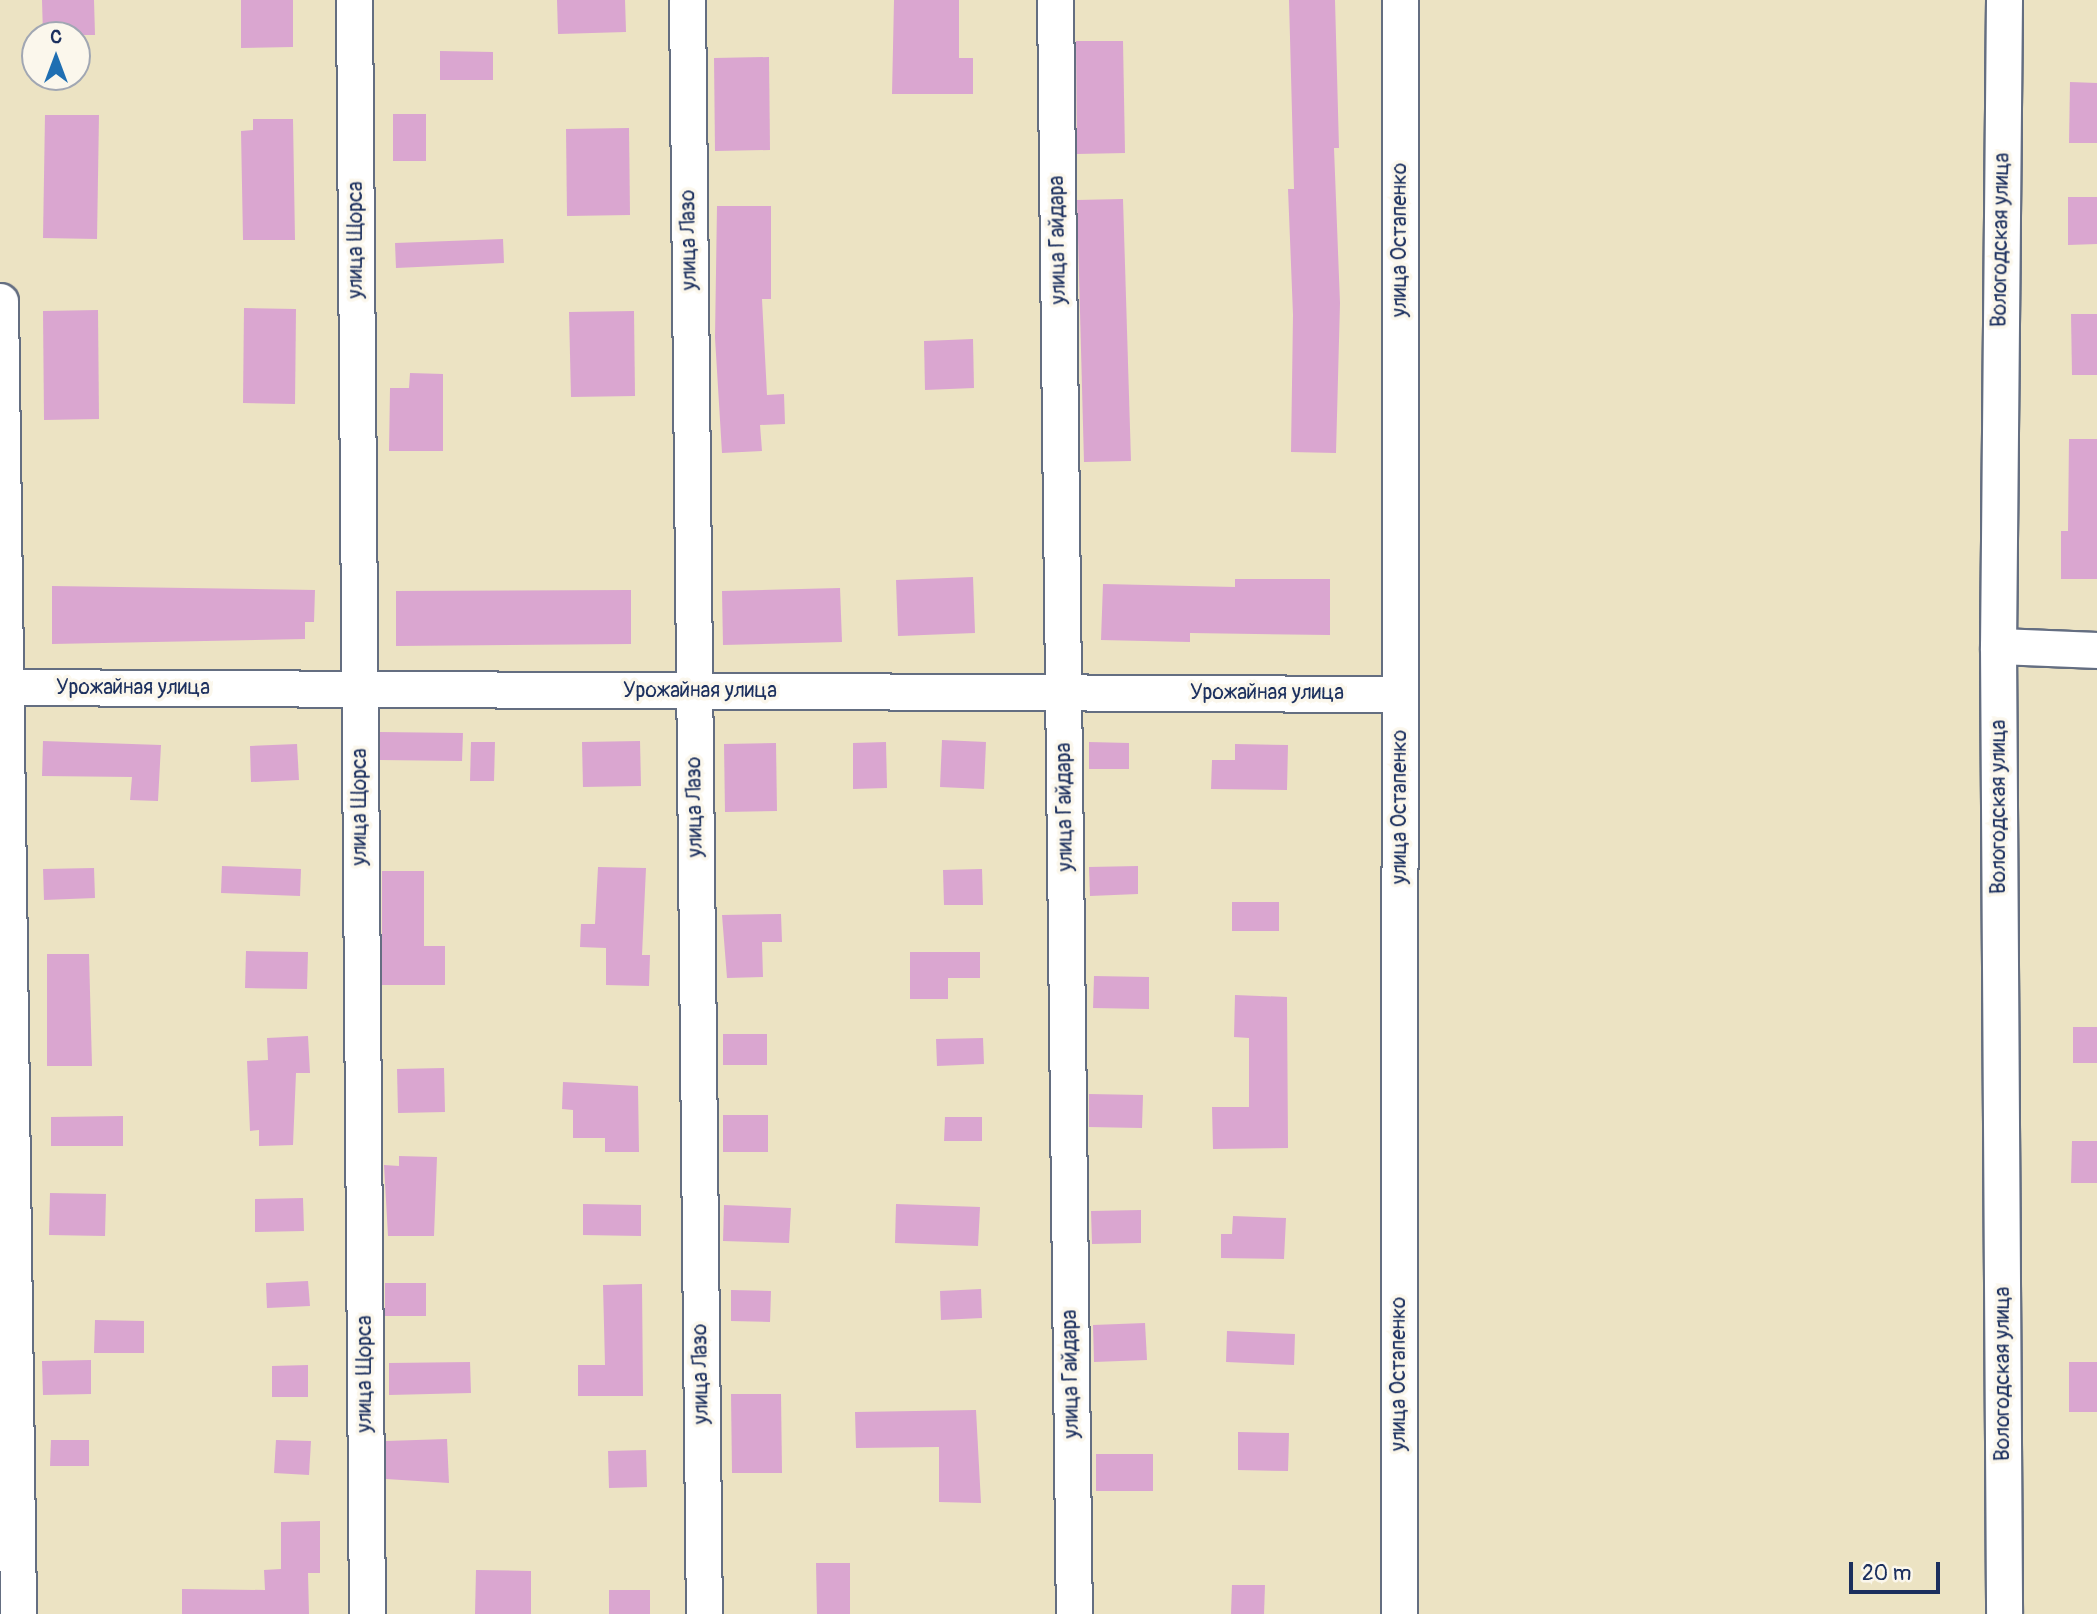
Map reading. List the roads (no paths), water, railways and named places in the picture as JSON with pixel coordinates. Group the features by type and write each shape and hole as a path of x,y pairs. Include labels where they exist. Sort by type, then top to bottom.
{"street":[{"name":"улица Щорса","path":"354,0 367,1614"},
{"name":"улица Лазо","path":"687,0 704,1614"},
{"name":"улица Гайдара","path":"1055,0 1074,1614"},
{"name":"улица Остапенко","path":"1399,1614 1401,0"},
{"name":"Вологодская улица","path":"2004,0 1998,646 2004,1614"},
{"path":"0,301 3,687 18,1614"},
{"path":"1998,646 2097,650"},
{"name":"Урожайная улица","path":"3,687 1400,694"}]}
